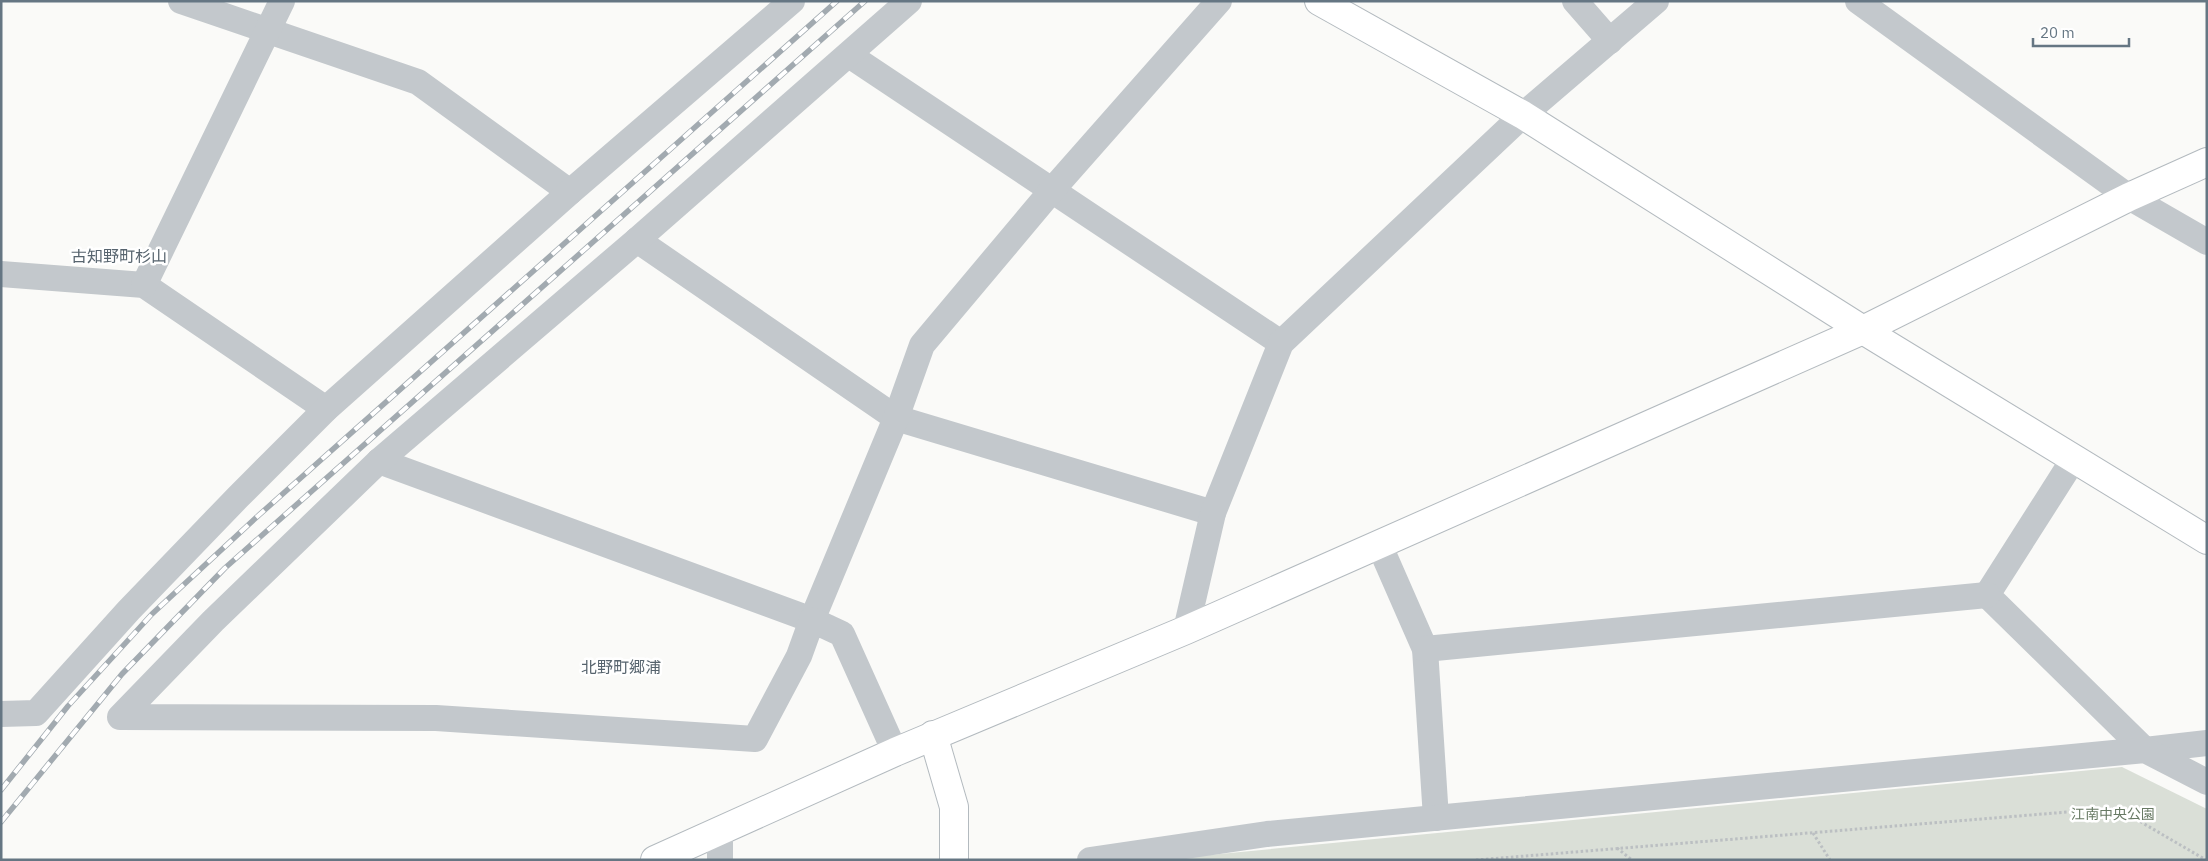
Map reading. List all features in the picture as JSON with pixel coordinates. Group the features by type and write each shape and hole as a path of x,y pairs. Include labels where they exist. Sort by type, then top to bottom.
{"street":[{"path":"181,1 418,82 570,192"},
{"path":"144,285 266,30 282,1"},
{"path":"910,1 637,240 379,461 212,621 120,717 436,718 755,739 799,656 812,620 896,418 922,345 1053,189 1219,1"},
{"path":"1319,1 1523,115 1863,330 2073,460 2207,540"},
{"path":"1575,1 1610,41"},
{"path":"1186,630 1213,513 1281,343 1523,115 1656,1"},
{"path":"1858,1 2129,197 2207,242"},
{"path":"1,714 36,713 128,610 326,410 783,3"},
{"path":"849,55 1053,189 1281,343"},
{"path":"655,860 933,735 1186,630 1863,330 2129,197 2207,162"},
{"path":"637,240 896,418 1213,513"},
{"path":"1,274 144,285 326,410"},
{"path":"1987,595 2073,460"},
{"path":"379,461 812,620 842,634 895,752"},
{"path":"1379,544 1425,649 1436,818"},
{"path":"1425,649 1987,595 2145,750 2207,782"},
{"path":"933,735 954,807 954,860"},
{"path":"1090,860 1267,834 2207,743"},
{"path":"720,830 720,860"}],"path":[{"path":"1476,860 2117,808 2206,860"},
{"path":"1812,832 1830,860"},
{"path":"1617,848 1632,860"}],"green space":[{"name":"江南中央公園","path":"2122,767 2207,809 2207,860 1157,860"}],"railway":[{"path":"1,790 68,706 152,614 259,515 837,1"},
{"path":"1,822 122,674 225,568 865,1"}],"district":[{"name":"古知野町杉山","path":"119,256"},
{"name":"北野町郷浦","path":"621,667"}]}
